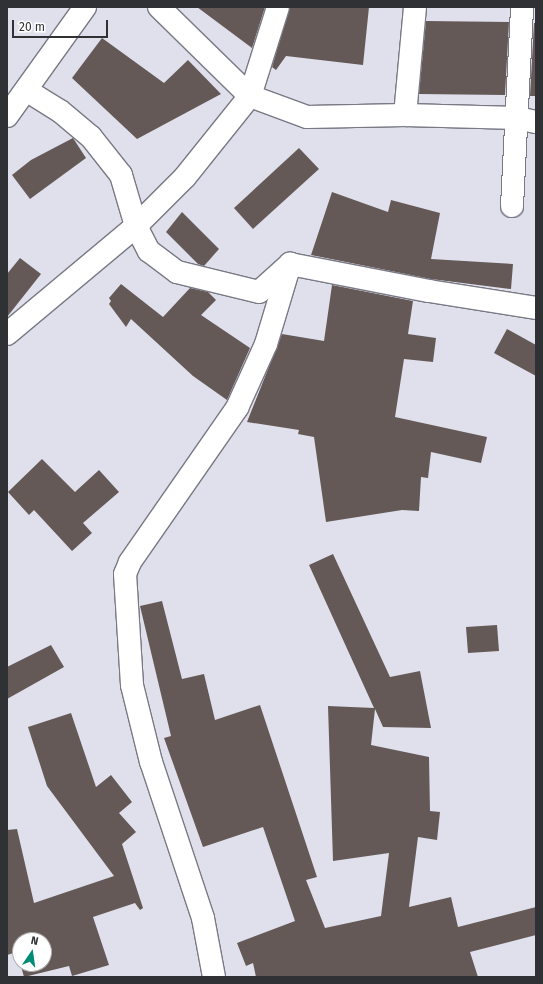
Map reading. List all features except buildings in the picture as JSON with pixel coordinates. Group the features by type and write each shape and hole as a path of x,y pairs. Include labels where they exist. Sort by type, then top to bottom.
{"street":[{"path":"7,116 85,7"},
{"path":"158,7 250,96 307,117 405,115 527,120"},
{"path":"7,334 136,226 185,177 250,96 278,7"},
{"path":"405,115 415,7"},
{"path":"512,206 527,120 522,7"},
{"path":"26,90 60,111 96,144 121,175 136,226 149,251 159,261 177,272 259,292 290,264"},
{"path":"290,264 429,291 536,308"},
{"path":"214,977 203,918 151,762 132,685 125,574 130,562 237,408 266,344 290,264"}]}
